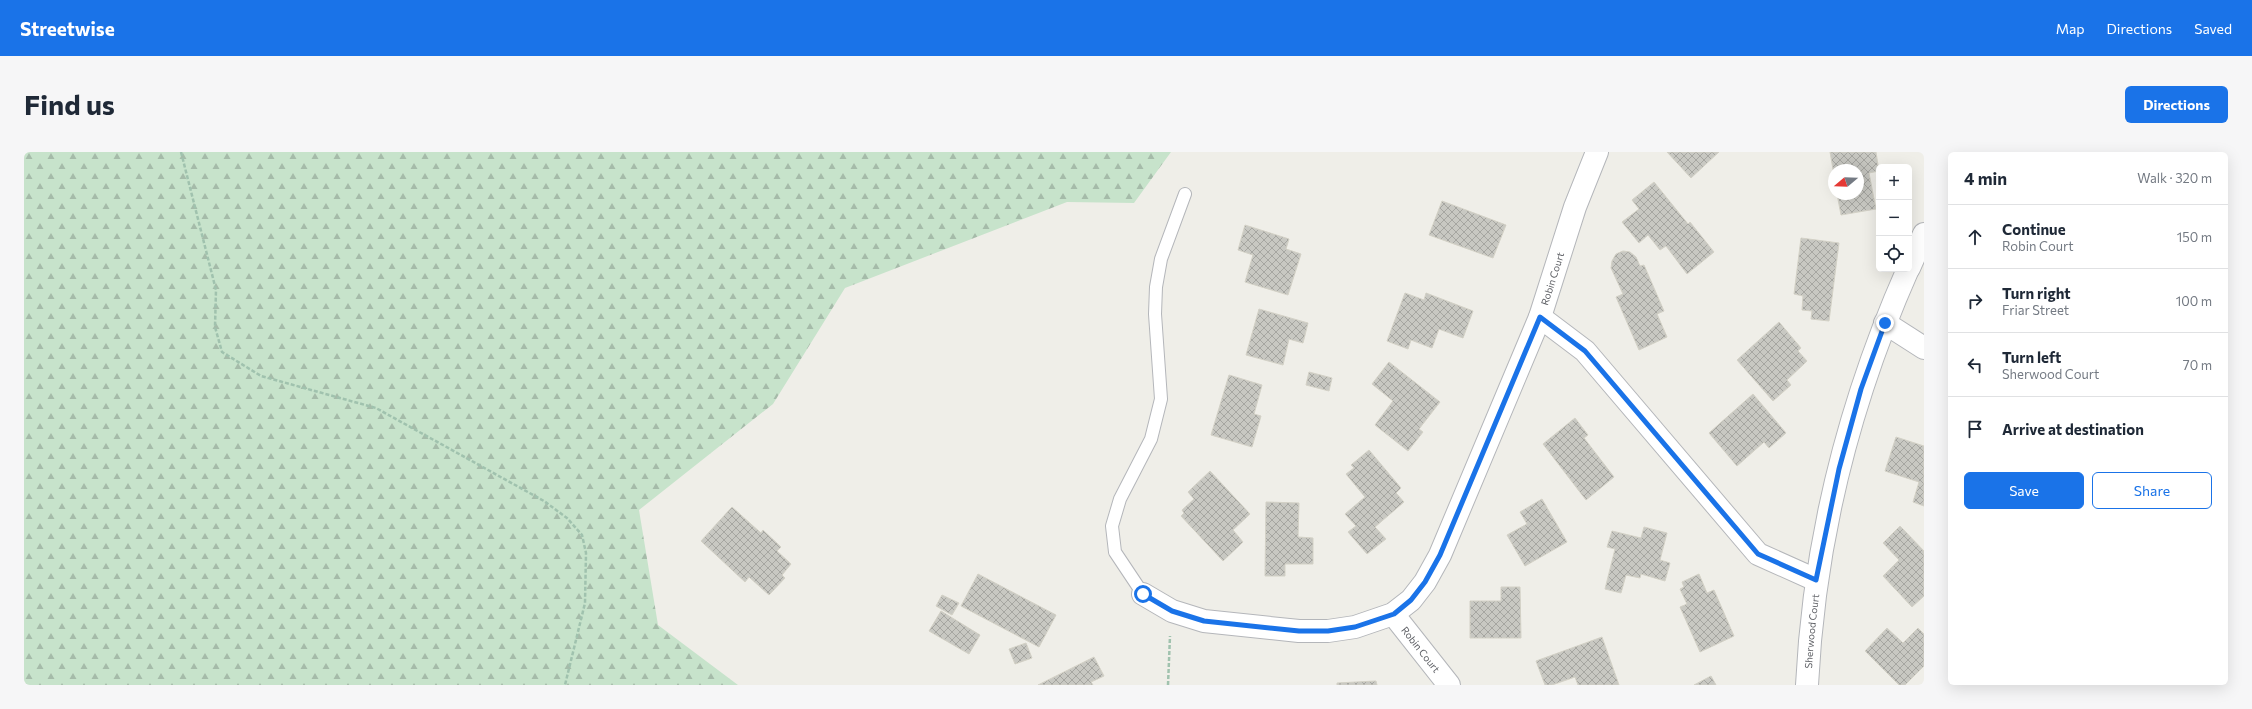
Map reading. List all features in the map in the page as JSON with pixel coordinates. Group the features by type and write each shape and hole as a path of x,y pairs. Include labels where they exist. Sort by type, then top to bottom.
{"street":[{"name":"Robin Court","path":"1143,594 1172,611 1204,621 1299,631 1328,631 1355,627 1394,614 1411,600 1425,582 1440,555 1540,317 1575,207 1597,152"},
{"name":"Sherwood Court","path":"1912,261 1924,234"},
{"name":"Sherwood Court","path":"1807,685 1816,580 1839,469 1861,389 1885,323 1907,272"},
{"path":"1540,317 1585,351 1758,554 1816,580"},
{"path":"1885,323 1924,348"},
{"name":"Robin Court","path":"1394,614 1449,685"}],"lane":[{"path":"1143,594 1115,552 1112,526 1120,499 1151,439 1162,399 1155,314 1156,287 1161,259 1185,194"}],"path":[{"path":"181,152 216,290 215,327 222,352 261,376 376,408 544,501 567,518 582,535 586,553 585,603 565,685"},
{"path":"1168,685 1172,611"}],"green space":[{"path":"24,152 1171,152 1134,203 1067,202 845,288 773,404 639,510 658,625 738,685 24,685"}],"building":[{"path":"1667,152 1719,152 1691,178"},
{"path":"1830,152 1876,152 1878,164 1876,164 1876,172 1869,173 1876,209 1841,215 1838,200 1864,200 1864,164 1832,164"},
{"path":"1654,182 1688,224 1690,222 1714,252 1687,274 1666,246 1660,250 1648,235 1639,243 1622,222 1639,209 1632,200"},
{"path":"1442,201 1506,225 1493,258 1429,235"},
{"path":"1245,225 1289,239 1286,249 1301,254 1288,295 1245,282 1253,255 1238,250"},
{"path":"1801,238 1839,243 1829,321 1811,319 1812,311 1802,310 1803,296 1794,294"},
{"path":"1623,251 1630,252 1636,257 1640,266 1644,265 1664,311 1657,314 1667,337 1639,350 1616,297 1623,294 1611,268 1612,261 1616,254"},
{"path":"1405,293 1424,300 1426,293 1473,311 1463,338 1439,329 1432,348 1411,340 1408,349 1387,341"},
{"path":"1259,309 1308,323 1303,343 1289,339 1283,365 1246,355"},
{"path":"1779,322 1801,348 1798,351 1807,361 1787,380 1791,385 1773,401 1737,360"},
{"path":"1389,362 1440,402 1419,429 1423,432 1408,451 1375,425 1393,401 1372,384"},
{"path":"1309,372 1332,378 1329,391 1306,385"},
{"path":"1229,375 1262,385 1254,414 1261,416 1252,447 1211,435"},
{"path":"1753,394 1786,433 1769,448 1764,442 1737,466 1709,433"},
{"path":"1575,418 1588,435 1584,438 1614,477 1586,500 1543,444"},
{"path":"1896,437 1924,446 1924,506 1913,502 1919,482 1885,471"},
{"path":"1369,450 1401,488 1396,493 1404,502 1375,527 1386,539 1367,554 1348,532 1356,526 1345,514 1365,497 1346,474 1354,468 1351,465"},
{"path":"1210,471 1250,514 1233,530 1243,542 1223,561 1181,516 1184,513 1182,510 1194,499 1188,492"},
{"path":"1542,499 1567,542 1525,566 1507,535 1527,524 1520,512"},
{"path":"1266,502 1299,503 1298,537 1313,538 1313,564 1285,564 1285,576 1265,576"},
{"path":"732,507 761,533 763,530 781,547 777,551 791,564 782,575 785,578 769,595 749,577 745,582 701,541"},
{"path":"1900,526 1924,551 1924,596 1912,607 1883,576 1899,560 1883,543"},
{"path":"1644,527 1667,533 1660,560 1670,563 1665,581 1641,574 1640,578 1626,575 1621,593 1605,589 1615,549 1607,547 1612,531 1641,538"},
{"path":"978,574 1056,615 1039,647 961,606"},
{"path":"1699,574 1707,593 1714,590 1734,636 1700,652 1680,607 1687,604 1680,589 1684,587 1682,582"},
{"path":"1501,587 1520,587 1521,638 1470,638 1470,601 1501,601"},
{"path":"942,595 959,603 952,615 936,606"},
{"path":"941,611 980,635 969,654 929,631"},
{"path":"1887,628 1903,643 1918,628 1924,634 1924,666 1905,685 1899,685 1865,651"},
{"path":"1602,637 1619,685 1578,685 1575,677 1552,685 1545,685 1536,661"},
{"path":"1026,643 1032,658 1015,664 1009,649"},
{"path":"1094,657 1104,676 1091,682 1093,685 1038,685"},
{"path":"1711,676 1716,685 1694,685"},
{"path":"1376,681 1377,685 1337,685 1337,683"}],"route":[{"path":"1143,594 1172,611 1204,621 1299,631 1328,631 1355,627 1394,614 1411,600 1425,582 1440,555 1540,317 1585,351 1758,554 1816,580 1839,469 1861,389 1885,323"}]}
